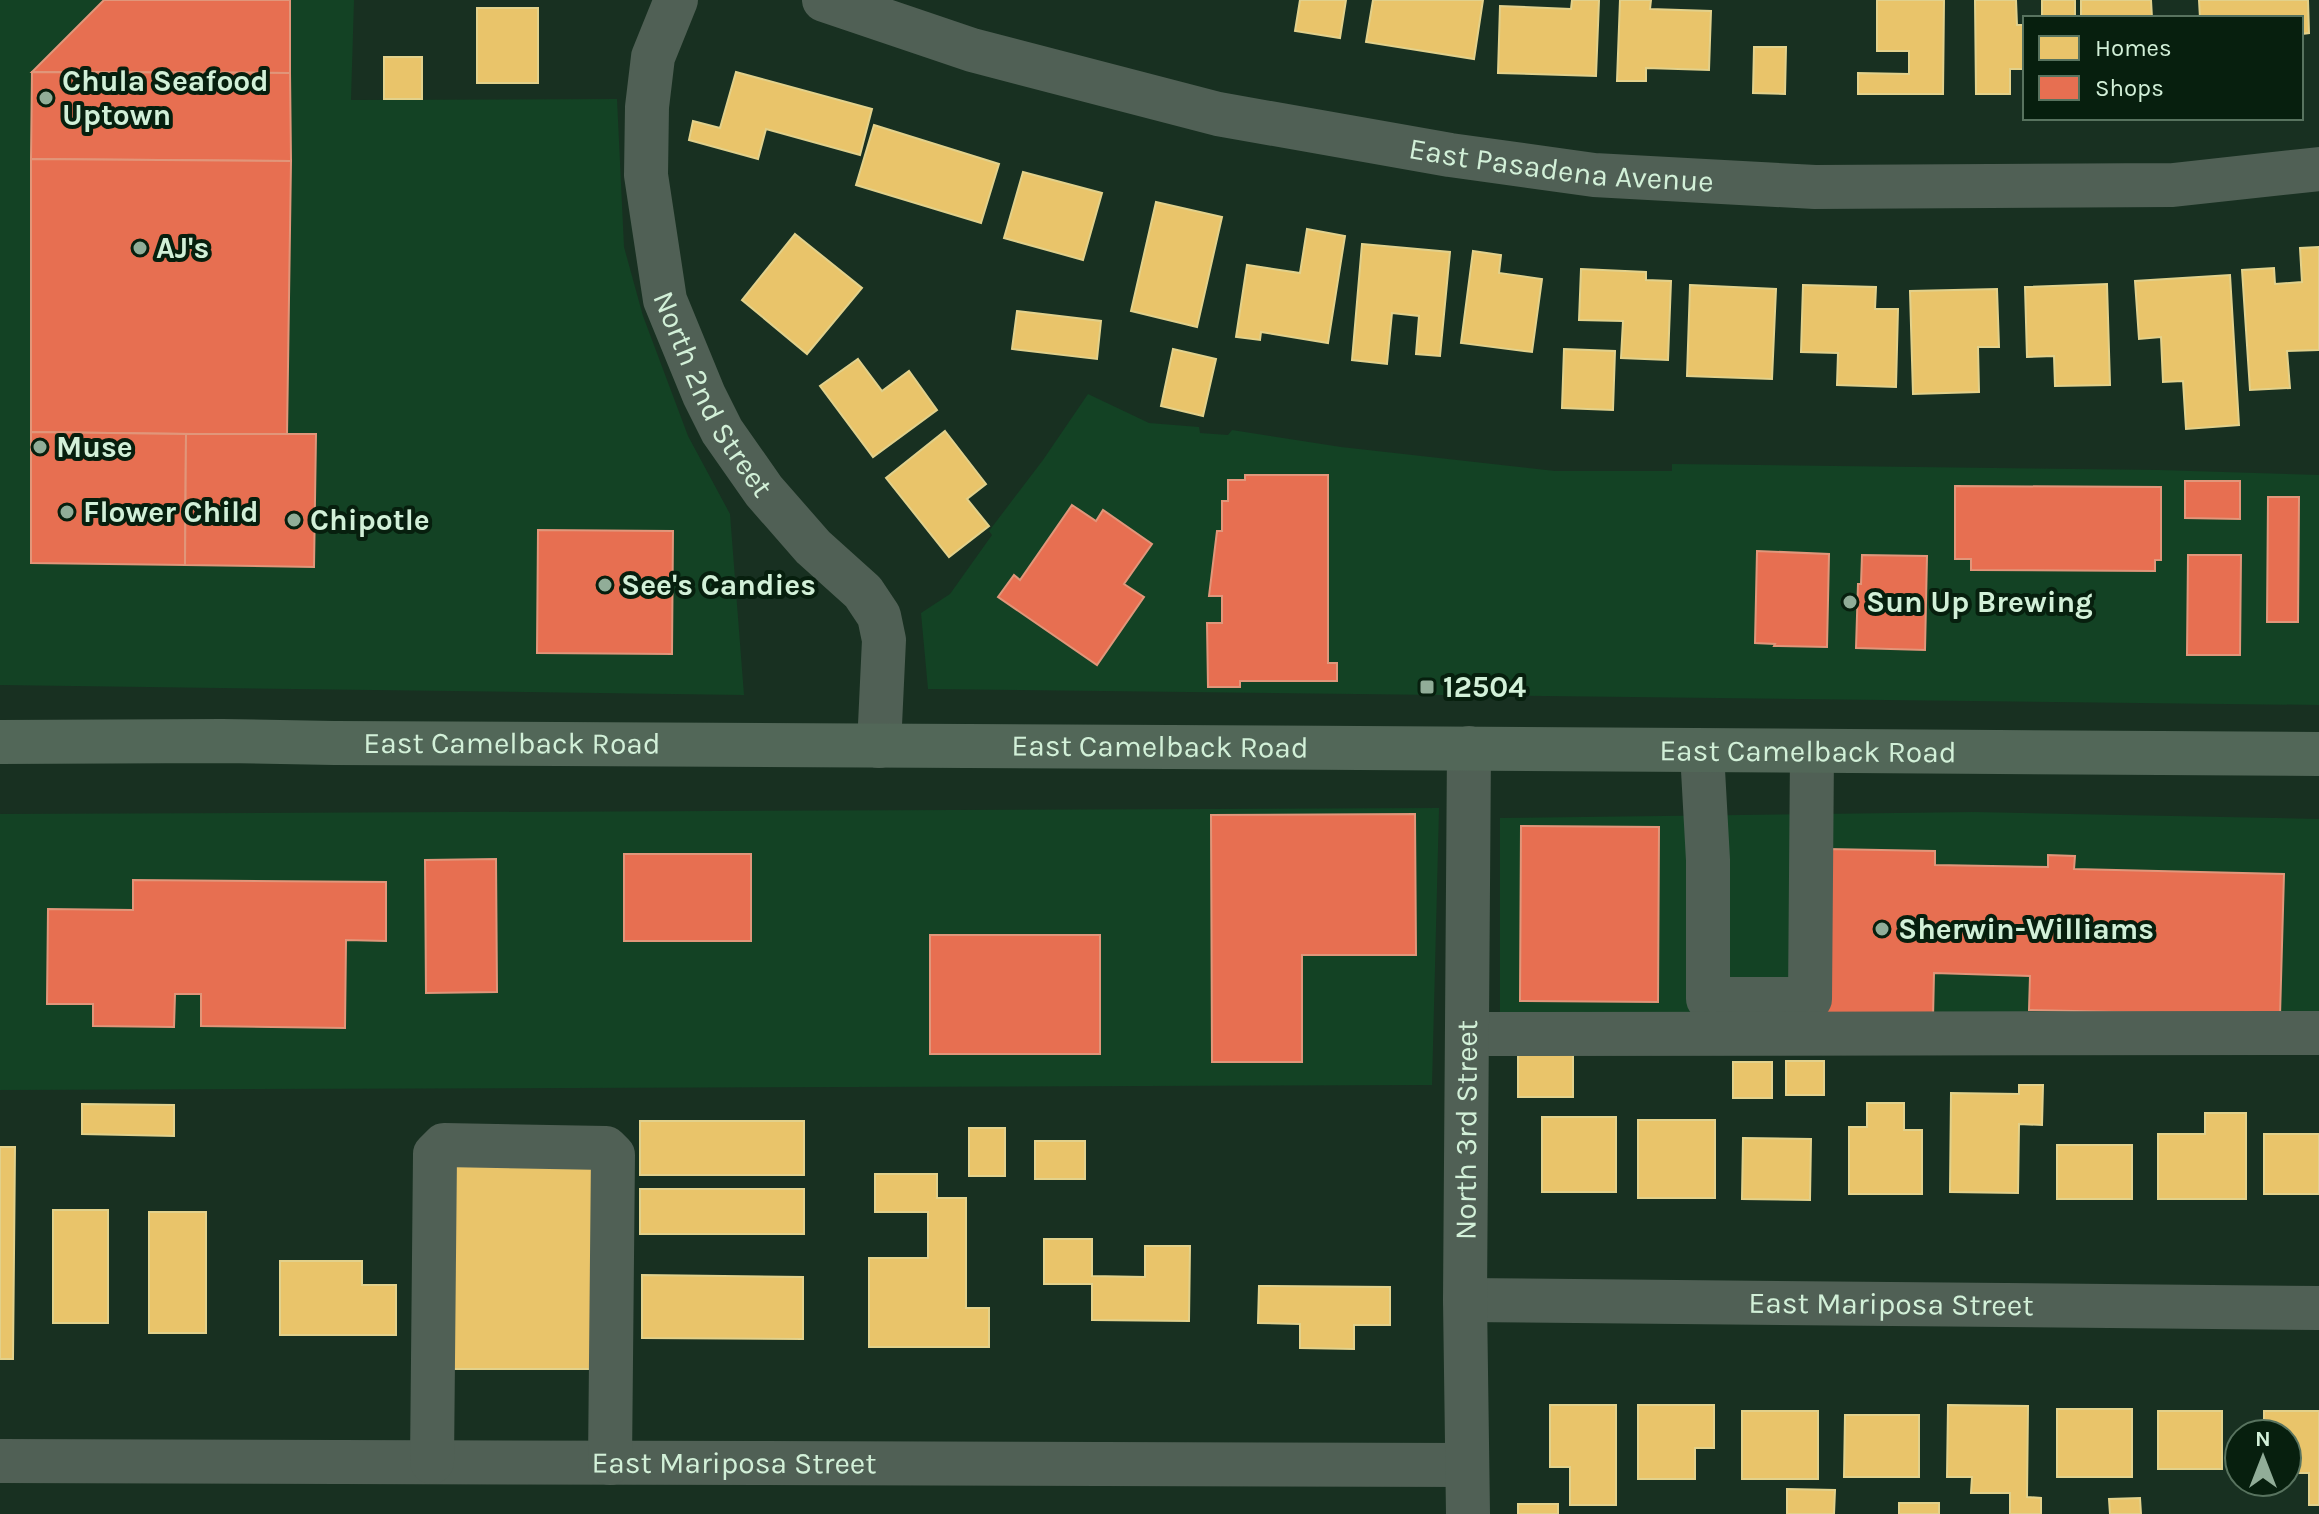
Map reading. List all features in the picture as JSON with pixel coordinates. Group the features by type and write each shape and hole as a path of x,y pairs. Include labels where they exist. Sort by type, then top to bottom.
{"main road":[{"name":"East Camelback Road","path":"0,742 2319,754"}],"street":[{"name":"North 2nd Street","path":"676,0 653,57 647,107 646,175 665,300 722,431 764,491 813,547 863,592 879,616 884,640 879,746"},
{"name":"East Pasadena Avenue","path":"824,0 972,50 1218,114 1450,155 1594,175 1815,187 2173,185 2319,169"},
{"name":"North 3rd Street","path":"1468,1514 1465,1300 1469,748"},
{"path":"1702,752 1708,860 1708,999 1810,999 1812,752"},
{"path":"1468,1034 2319,1033"},
{"path":"432,1462 435,1154 444,1145 606,1148 613,1155 610,1463"},
{"name":"East Mariposa Street","path":"1465,1300 2319,1308"},
{"name":"East Mariposa Street","path":"0,1461 1467,1465"}],"shaded area":[{"path":"0,0 354,0 351,100 617,99 624,247 643,316 688,436 730,514 744,695 0,685"},
{"path":"1088,394 1149,423 1199,427 1200,433 1228,435 1232,430 1341,447 1555,471 1672,471 1672,464 2319,475 2319,705 928,689 921,613 950,594 992,535 989,531"},
{"path":"1439,808 1432,1085 0,1090 0,814"},
{"path":"1975,812 2319,819 2319,1019 1500,1017 1500,818"}],"building: Homes":[{"path":"1300,0 1346,0 1340,38 1295,31"},
{"path":"1373,0 1483,0 1474,59 1366,42"},
{"path":"1572,0 1599,0 1596,76 1498,73 1500,6 1571,9"},
{"path":"1620,0 1651,0 1650,9 1711,11 1709,70 1646,68 1646,81 1617,81"},
{"path":"1877,0 1944,0 1943,94 1858,94 1858,73 1909,74 1909,51 1877,51"},
{"path":"1975,0 2016,0 2017,25 2023,25 2023,69 2010,69 2010,94 1976,94"},
{"path":"2042,0 2075,0 2075,16 2042,16"},
{"path":"2081,0 2151,0 2152,16 2081,16"},
{"path":"2199,0 2308,0 2309,33 2303,34 2303,16 2200,16"},
{"path":"477,8 538,8 538,83 477,83"},
{"path":"1754,47 1786,47 1785,94 1753,93"},
{"path":"384,57 422,57 422,99 384,99"},
{"path":"736,72 872,109 860,155 766,129 758,159 689,140 693,121 720,128"},
{"path":"874,125 999,164 981,223 856,185"},
{"path":"1023,172 1102,193 1083,260 1004,238"},
{"path":"1156,202 1222,217 1197,327 1131,311"},
{"path":"1307,229 1345,236 1328,343 1261,332 1260,340 1236,337 1247,265 1300,273"},
{"path":"795,234 862,288 807,354 742,300"},
{"path":"1362,244 1450,252 1440,356 1416,354 1419,316 1392,313 1387,364 1352,360"},
{"path":"2319,247 2319,350 2287,351 2290,388 2250,390 2242,270 2274,268 2275,284 2302,282 2300,248"},
{"path":"1473,251 1501,255 1499,273 1542,279 1532,352 1461,343"},
{"path":"1581,269 1646,272 1646,280 1671,281 1668,360 1621,358 1623,321 1579,320"},
{"path":"2230,275 2239,425 2186,429 2183,381 2163,382 2161,337 2139,339 2135,281"},
{"path":"2107,284 2110,385 2055,386 2054,356 2027,357 2025,287"},
{"path":"1690,285 1776,289 1772,379 1687,376"},
{"path":"1803,285 1876,287 1875,309 1898,309 1896,387 1837,385 1838,353 1801,352"},
{"path":"1997,289 1999,347 1978,347 1979,392 1913,394 1910,291"},
{"path":"1017,311 1101,321 1097,359 1012,349"},
{"path":"1173,349 1216,359 1203,416 1161,406"},
{"path":"1564,349 1615,351 1613,410 1562,408"},
{"path":"858,359 882,391 909,371 937,410 873,457 820,386"},
{"path":"945,431 986,484 967,499 989,526 949,557 886,478"},
{"path":"1518,1045 1573,1045 1573,1097 1518,1097"},
{"path":"1786,1061 1824,1061 1824,1095 1786,1095"},
{"path":"1733,1062 1772,1062 1772,1098 1733,1098"},
{"path":"2019,1085 2043,1085 2042,1125 2019,1124 2018,1193 1950,1192 1951,1093 2019,1094"},
{"path":"1867,1103 1904,1103 1904,1130 1922,1130 1922,1194 1849,1194 1849,1127 1867,1127"},
{"path":"82,1104 174,1105 174,1136 82,1134"},
{"path":"2205,1113 2246,1113 2246,1199 2158,1199 2158,1134 2205,1134"},
{"path":"1542,1117 1616,1117 1616,1192 1542,1192"},
{"path":"1638,1120 1715,1120 1715,1198 1638,1198"},
{"path":"640,1121 804,1121 804,1175 640,1175"},
{"path":"969,1128 1005,1128 1005,1176 969,1176"},
{"path":"2264,1134 2319,1134 2319,1194 2264,1194"},
{"path":"1743,1138 1811,1139 1810,1200 1742,1199"},
{"path":"1035,1141 1085,1141 1085,1179 1035,1179"},
{"path":"2057,1145 2132,1145 2132,1199 2057,1199"},
{"path":"0,1147 15,1147 13,1359 0,1359"},
{"path":"443,1157 606,1157 604,1369 448,1369"},
{"path":"875,1174 937,1174 937,1198 966,1198 966,1308 989,1308 989,1347 869,1347 869,1258 928,1258 928,1212 875,1212"},
{"path":"640,1189 804,1189 804,1234 640,1234"},
{"path":"53,1210 108,1210 108,1323 53,1323"},
{"path":"149,1212 206,1212 206,1333 149,1333"},
{"path":"1044,1239 1092,1239 1092,1276 1145,1277 1145,1246 1190,1246 1189,1321 1092,1320 1092,1284 1044,1284"},
{"path":"280,1261 362,1261 362,1285 396,1285 396,1335 280,1335"},
{"path":"642,1275 803,1277 803,1339 642,1338"},
{"path":"1259,1286 1390,1287 1390,1325 1354,1325 1354,1349 1300,1348 1300,1324 1258,1323"},
{"path":"1550,1405 1616,1405 1616,1505 1570,1505 1570,1467 1550,1467"},
{"path":"1638,1405 1714,1405 1714,1448 1695,1448 1695,1479 1638,1479"},
{"path":"1948,1405 2028,1406 2027,1497 2041,1498 2041,1514 2010,1514 2010,1493 1971,1493 1972,1477 1947,1477"},
{"path":"2057,1409 2132,1409 2132,1477 2057,1477"},
{"path":"1742,1411 1818,1411 1818,1479 1742,1479"},
{"path":"2158,1411 2222,1411 2222,1469 2158,1469"},
{"path":"2264,1411 2319,1411 2319,1505 2309,1505 2309,1473 2303,1473 2303,1418 2264,1418"},
{"path":"1845,1415 1919,1415 1919,1477 1844,1477"},
{"path":"1787,1489 1835,1490 1834,1514 1787,1514"},
{"path":"2140,1498 2141,1514 2110,1514 2109,1499"},
{"path":"1899,1503 1939,1503 1939,1514 1899,1514"},
{"path":"1518,1504 1558,1504 1558,1514 1518,1514"}],"building: Shops":[{"path":"104,0 290,0 290,73 32,72"},
{"path":"32,72 290,73 291,161 31,159"},
{"path":"31,159 291,161 287,435 31,432"},
{"path":"31,432 186,434 185,565 31,563"},
{"path":"186,434 316,434 314,567 185,565"},
{"path":"1245,475 1328,475 1328,663 1337,663 1337,681 1240,681 1240,687 1208,687 1207,623 1222,623 1222,596 1209,596 1217,531 1222,531 1222,501 1228,501 1228,480 1245,480"},
{"path":"2185,481 2240,481 2240,519 2185,518"},
{"path":"1955,486 2161,487 2161,560 2155,560 2155,571 1971,570 1971,559 1955,559"},
{"path":"2268,497 2299,497 2298,622 2267,622"},
{"path":"1072,505 1096,521 1103,510 1152,544 1124,584 1144,597 1097,665 998,597 1014,575 1020,580"},
{"name":"See's Candies","path":"538,530 673,531 672,654 537,653"},
{"path":"1757,551 1829,554 1827,647 1755,643"},
{"path":"1862,555 1927,556 1925,650 1856,648"},
{"path":"2188,555 2241,555 2240,655 2187,655"},
{"path":"1415,814 1416,955 1302,955 1302,1062 1212,1062 1211,815"},
{"path":"1521,826 1659,827 1658,1002 1520,1001"},
{"path":"1827,849 1935,851 1935,865 2048,867 2048,855 2075,856 2074,869 2284,874 2280,1016 2029,1010 2030,976 1934,973 1933,1019 1823,1016"},
{"path":"624,854 751,854 751,941 624,941"},
{"path":"496,859 497,992 426,993 425,860"},
{"path":"133,880 386,882 386,941 346,940 345,1028 201,1026 201,994 175,994 174,1027 93,1026 93,1004 47,1004 48,909 133,910"},
{"path":"930,935 1100,935 1100,1054 930,1054"}],"place":[{"name":"Chula Seafood Uptown","path":"46,98"},
{"name":"AJ's","path":"140,248"},
{"name":"Muse","path":"40,447"},
{"name":"Flower Child","path":"67,512"},
{"name":"Chipotle","path":"294,520"},
{"name":"See's Candies","path":"605,585"},
{"name":"Sun Up Brewing","path":"1850,602"},
{"name":"12504","path":"1427,687"},
{"name":"Sherwin-Williams","path":"1882,929"}]}
